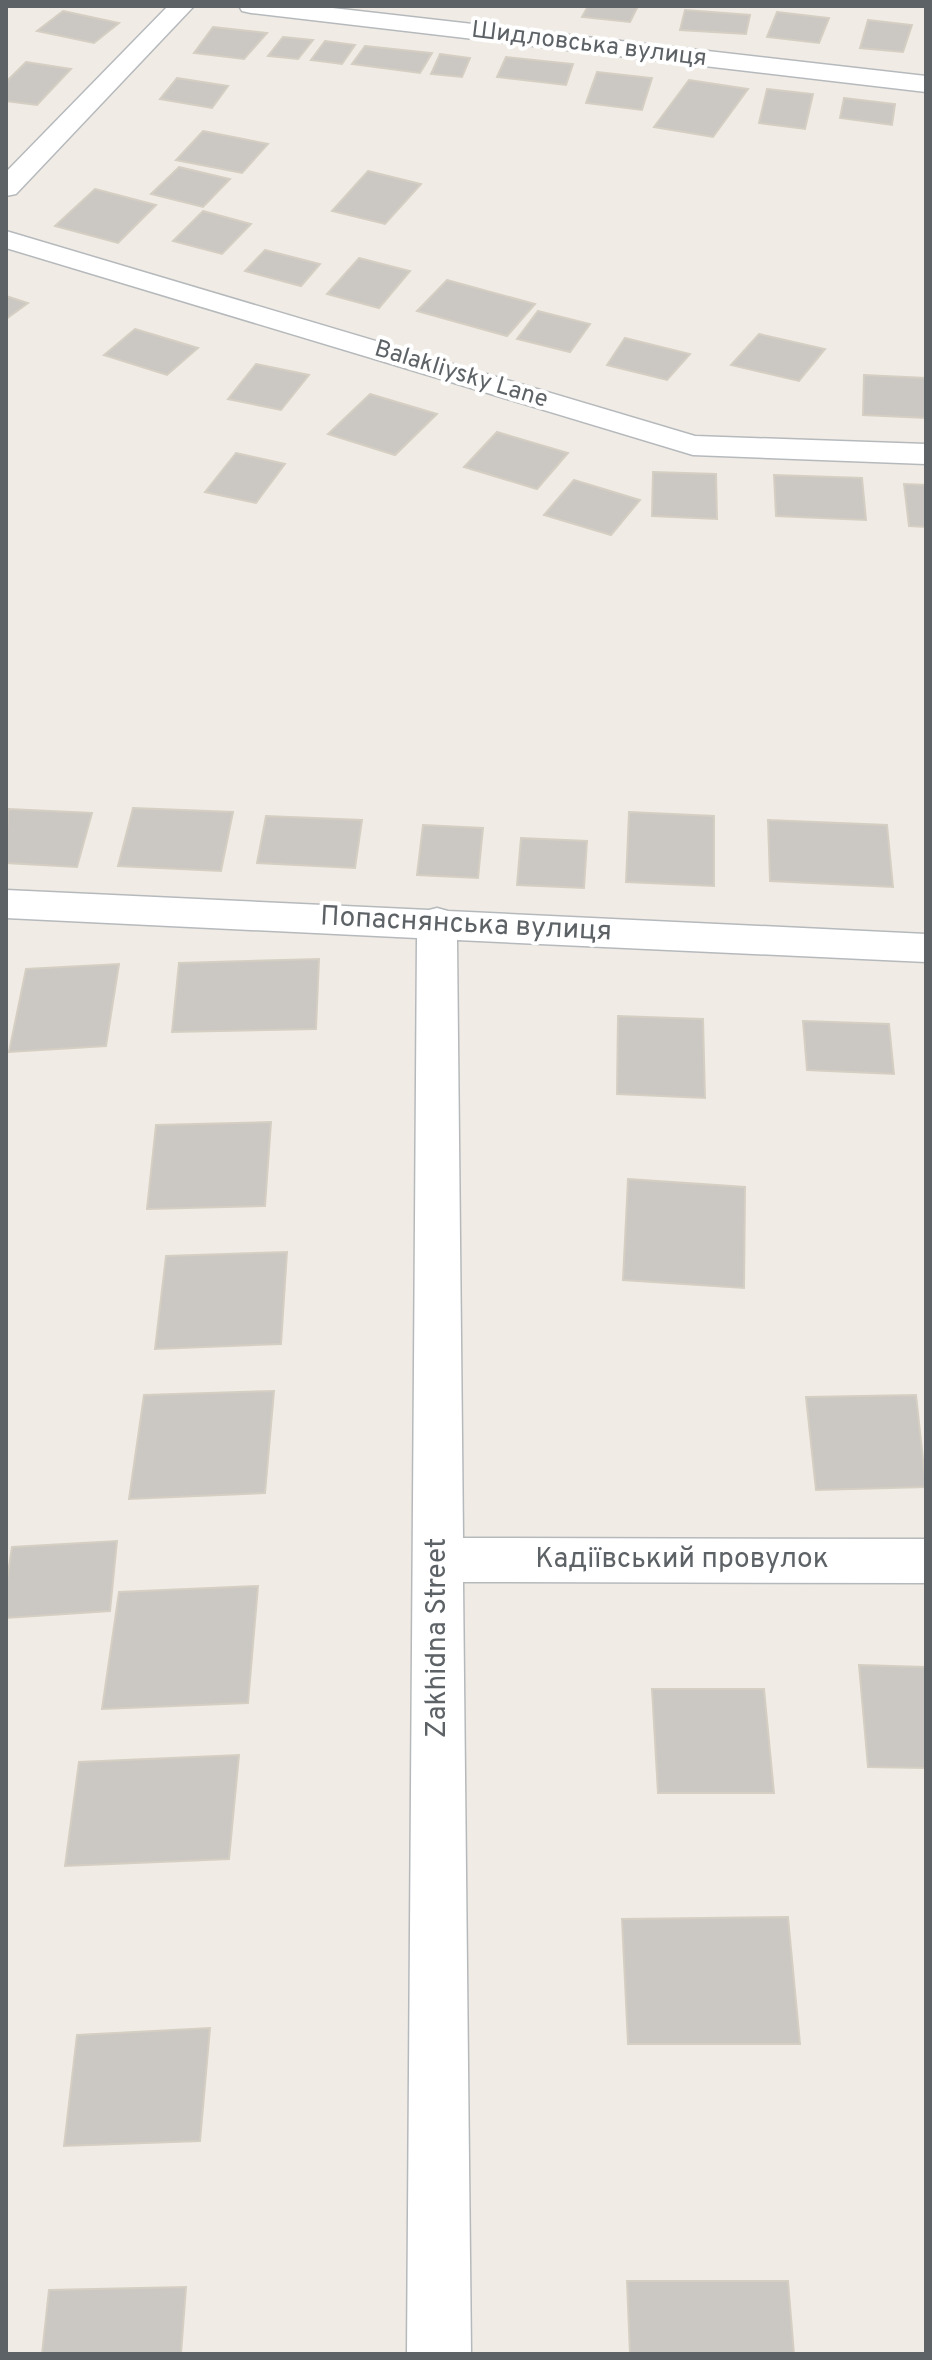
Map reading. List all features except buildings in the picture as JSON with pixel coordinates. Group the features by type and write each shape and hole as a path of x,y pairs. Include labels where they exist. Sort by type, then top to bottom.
{"street":[{"path":"6,188 182,6"},
{"name":"Шидловська вулиця","path":"251,6 926,84"},
{"name":"Balakliysky Lane","path":"6,239 693,445 926,454"},
{"name":"Попаснянська вулиця","path":"6,904 437,922 926,948"},
{"name":"Zakhidna Street","path":"437,922 439,2354"},
{"name":"Кадіївський провулок","path":"438,1560 926,1561"}]}
